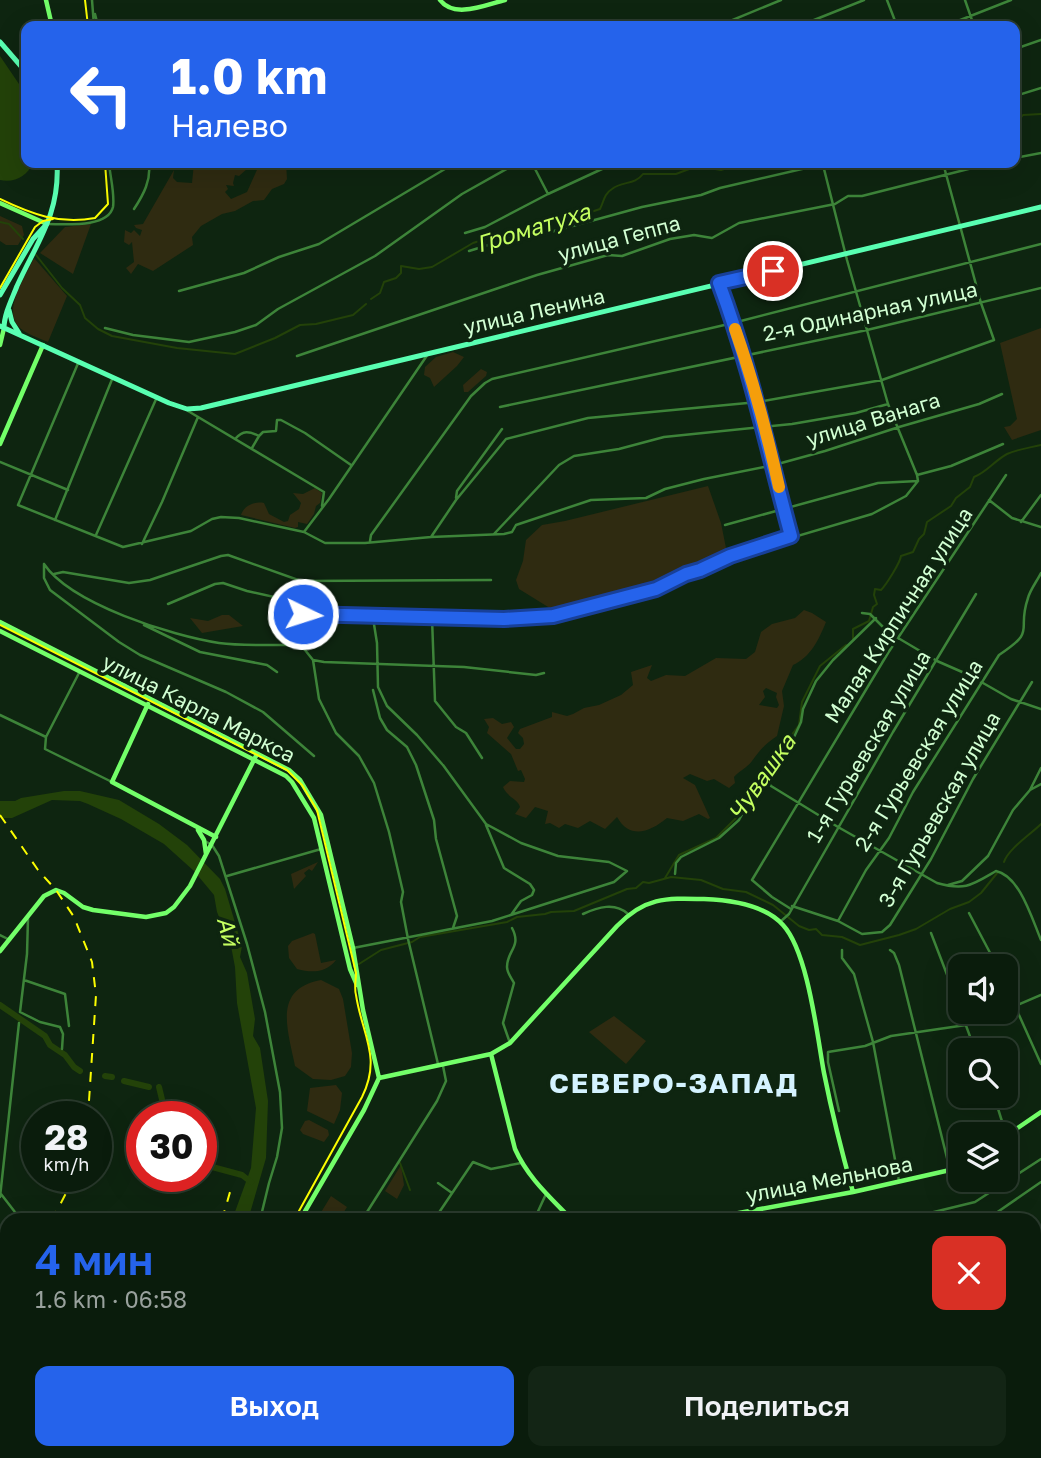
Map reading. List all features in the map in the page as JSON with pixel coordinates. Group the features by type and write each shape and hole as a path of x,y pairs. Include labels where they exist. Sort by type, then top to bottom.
{"main road":[{"path":"46,0 51,21"},
{"path":"440,0 446,7 457,10 505,0"},
{"path":"0,42 21,66"},
{"path":"0,345 2,324 54,203 57,168"},
{"path":"0,203 47,224"},
{"name":"улица Ленина","path":"2,324 157,397 192,409 1041,207"},
{"path":"1,293 33,239 47,224"},
{"path":"1,293 8,292 13,297"},
{"path":"9,307 12,322 21,335"},
{"path":"0,444 43,345"},
{"name":"улица Карла Маркса","path":"0,622 286,776 292,782 314,818 349,969 359,989"},
{"name":"улица Карла Маркса","path":"0,631 257,754 295,775 319,810 353,948 359,989 379,1078"},
{"path":"149,702 112,782 216,837"},
{"path":"0,951 44,896 56,890 83,907 93,910 154,916 166,913 174,907 190,886 257,754"},
{"path":"195,826 204,840 206,856"},
{"path":"304,1213 358,1122 379,1078 491,1054 510,1043 628,914 659,899 715,900 752,907 780,922 793,938 800,958 835,1123 853,1192"},
{"path":"491,1054 521,1163 545,1194 565,1213"},
{"path":"1018,1127 1041,1112"},
{"name":"улица Мельнова","path":"739,1213 853,1192 948,1170"}],"street":[{"path":"92,0 96,21"},
{"path":"730,21 781,0"},
{"path":"812,21 864,0"},
{"path":"887,0 895,21"},
{"path":"965,0 972,21"},
{"path":"958,21 1011,0"},
{"path":"1020,47 1041,40"},
{"path":"1020,94 1041,88"},
{"path":"1020,157 1041,153"},
{"path":"47,224 98,222 107,216 113,206 109,168"},
{"path":"134,209 150,176 149,168"},
{"path":"179,291 244,273 279,257 319,244 447,168"},
{"path":"105,328 133,335 189,342 256,325 278,309 375,256 462,194 508,168"},
{"path":"535,168 548,194"},
{"path":"465,233 485,228 604,168"},
{"path":"469,251 537,230 547,233 798,168"},
{"path":"168,604 223,583 301,603 303,614 373,618 504,619 553,616 656,589 730,556 873,514 906,496 918,481 917,475 888,404 823,168"},
{"path":"431,537 456,500 506,439 587,418 758,402 882,380 993,340 945,168"},
{"name":"улица Геппа","path":"297,356 537,275 608,255 622,256 670,239 694,235 712,239 739,223 793,210 835,204 848,196 862,196 975,168"},
{"path":"370,542 371,535 471,396 492,379 733,323 1041,244"},
{"path":"719,283 758,402 791,536"},
{"name":"2-я Одинарная улица","path":"500,407 867,330 1041,288"},
{"path":"304,532 429,352"},
{"path":"79,361 18,505 122,547 191,531 220,517 239,518 304,532 325,543 494,534 559,465 574,456 664,437 764,427 856,413 888,404"},
{"path":"55,520 113,377"},
{"name":"улица Ванага","path":"494,534 512,532 516,525 591,500 646,498 665,489 774,465 848,445 899,426 979,404 1002,394"},
{"path":"96,536 157,397"},
{"path":"179,406 324,492 335,489"},
{"path":"142,544 198,417"},
{"path":"251,449 263,432 276,431 277,420 281,420 351,465"},
{"path":"456,500 457,491 502,429"},
{"path":"235,439 240,433 249,432 259,436"},
{"path":"917,475 951,466 1003,444"},
{"path":"0,462 68,490"},
{"name":"Малая Кирпичная улица","path":"792,907 772,897 752,880 888,653 1006,475"},
{"path":"724,525 877,483 918,481"},
{"path":"321,507 324,492"},
{"path":"1021,522 1041,495"},
{"path":"989,500 1021,522 1041,527"},
{"path":"54,574 73,573 128,583 150,580 228,555 301,581 491,580"},
{"path":"277,672 267,666 200,652 101,606 73,589 44,564 44,578 50,590 119,642 140,655 226,692 263,712 314,756"},
{"name":"2-я Гурьевская улица","path":"838,921 913,792 999,654 1024,635 1028,598 1041,573"},
{"name":"1-я Гурьевская улица","path":"780,922 787,916 976,594"},
{"path":"862,613 870,614 888,632 937,661 1011,699 1021,700 1041,709"},
{"path":"373,618 378,687 387,706 443,765 486,824 504,868 530,884 534,890 532,895 521,901 511,915"},
{"path":"432,618 435,701 466,733 482,758"},
{"path":"675,874 676,863 681,857 719,838 739,820 755,790 765,780 795,735 816,681 833,660 876,618"},
{"path":"138,621 222,643 290,645 297,639 313,660 322,706 326,708 337,733 359,756 374,783 403,892 401,902 410,948 446,1081 438,1101 366,1213"},
{"path":"313,660 377,662 536,675 544,673"},
{"path":"80,671 46,737 45,749 112,782"},
{"name":"3-я Гурьевская улица","path":"838,921 862,934 882,932 890,925 1032,682"},
{"path":"373,690 380,718 387,730 407,747 416,765 434,820 436,839 457,916 453,928"},
{"path":"0,715 46,737"},
{"path":"443,765 450,776"},
{"path":"947,886 962,881 988,856 1013,810 1030,790 1041,768"},
{"path":"765,780 838,827 947,886 964,888 998,871 1010,877 1041,940"},
{"path":"1030,790 1041,783"},
{"path":"353,948 511,915 614,882 627,871 609,862 558,856 522,843 486,824"},
{"path":"204,840 212,845 219,856 247,944 265,1012 282,1112 277,1157 262,1213"},
{"path":"226,876 321,849"},
{"path":"583,915 594,909 615,906 628,914"},
{"path":"792,907 838,921"},
{"path":"969,913 991,954"},
{"path":"28,919 20,1012 40,1022 60,1027 63,1034 62,1049"},
{"path":"510,1043 503,1023 514,983 507,972 509,957 516,942 512,928"},
{"path":"931,933 948,977"},
{"path":"0,935 10,940"},
{"path":"842,950 842,958 854,974 873,1042 900,1181"},
{"path":"890,950 899,965 948,1162"},
{"path":"24,980 65,993 69,1026"},
{"path":"1018,1005 1041,995"},
{"path":"1018,1013 1041,1064"},
{"path":"15,1213 0,1195 19,1023"},
{"path":"839,1111 827,1053 916,1032 966,1025 971,1038"},
{"path":"932,1213 975,1202 1041,1159"},
{"path":"439,1213 472,1161 491,1169 521,1163"},
{"path":"996,1213 1041,1182"},
{"path":"438,1183 452,1193"},
{"path":"537,1213 545,1194"}],"shaded area":[{"path":"194,168 247,168 239,176 235,175 234,186 226,185 228,189 225,192 231,199 247,192 258,168 286,168 287,179 284,184 272,189 264,200 253,201 235,211 222,214 201,226 192,237 193,245 153,271 138,264 131,274 126,268 134,262 132,242 129,245 124,242 125,230 131,233 134,230 140,236 142,230 134,225 143,224 174,170 173,178 177,182 192,183"},
{"path":"0,216 22,226 24,235 18,245 6,245 0,241"},
{"path":"91,224 73,274 40,253 65,227"},
{"path":"34,258 67,296 48,342 24,331 14,319 14,301"},
{"path":"1041,328 1041,430 1012,440 1004,427 1010,426 1017,419 1000,343"},
{"path":"453,352 464,357 434,387 430,378 424,375 425,367 436,357"},
{"path":"481,369 487,372 486,376 468,392 464,392 463,385"},
{"path":"708,486 721,523 727,553 653,586 553,610 519,589 516,580 523,561 526,540 542,525"},
{"path":"315,488 322,493 320,503 307,524 298,522 298,527 295,528 241,515 247,506 264,503 269,514 284,522 288,521 301,503 293,493 303,494"},
{"path":"804,610 826,622 810,652 793,665 782,691 784,706 777,736 734,777 735,783 729,788 714,779 707,781 690,774 683,778 695,785 710,818 699,814 683,821 667,818 647,830 634,831 628,829 617,817 605,829 590,821 578,828 565,824 559,828 550,823 545,824 548,811 535,807 526,818 515,814 519,804 503,787 510,781 524,782 525,779 521,770 518,771 511,754 487,733 489,727 484,719 493,718 502,724 511,722 514,727 507,738 516,749 520,749 524,744 518,733 520,729 552,717 552,712 567,716 621,695 633,685 631,672 652,665 647,678 651,681 666,675 685,676 716,658 746,659 755,652 761,632 772,624 795,618","holes":["766,688 777,693 777,708 759,705 765,697 763,691"]},
{"path":"229,615 243,626 202,633 190,618 208,621"},
{"path":"318,862 312,871 309,869 304,873 306,876 294,889 291,874"},
{"path":"313,933 321,963 336,960 318,971 297,969 289,958 288,946 292,941"},
{"path":"321,980 339,989 352,1053 351,1067 345,1076 331,1080 313,1079 295,1066 287,1025 289,1002 295,992"},
{"path":"614,1016 646,1041 626,1064 589,1032"},
{"path":"336,1085 342,1093 340,1110 334,1124 307,1111 310,1088"},
{"path":"309,1120 328,1130 329,1135 324,1142 303,1134 300,1130 305,1121"},
{"path":"401,1165 404,1185 397,1199 385,1191"},
{"path":"331,1196 347,1207 343,1213 321,1213"}],"water":[{"path":"0,56 19,84 21,168 30,168 24,175 15,179 0,180"},
{"name":"Ай","path":"80,791 119,800 187,845 220,879 242,946 240,957 247,973 255,1019 253,1036 260,1048 268,1101 266,1158 250,1213 235,1213 251,1168 256,1108 237,1003 231,946 217,912 214,895 194,871 164,844 121,819 80,801 52,800 12,818 0,818 0,801 15,801"}],"waterway":[{"name":"Громатуха","path":"1020,119 1023,115 1041,114"},
{"name":"Громатуха","path":"371,299 380,293 384,282 401,273 401,266 419,269 432,267 473,243 600,209 609,191 636,180 643,174 676,174 692,168"},
{"name":"Громатуха","path":"709,168 727,168"},
{"name":"Громатуха","path":"0,222 9,224 23,239"},
{"name":"Громатуха","path":"36,255 62,288 80,305 85,318 98,329 112,336 177,348 235,354 300,325 353,315 366,304"},
{"name":"Чувашка","path":"853,639 853,629 869,621 873,607 877,604 875,589 881,590 896,569 901,556 913,552 924,534 927,522 951,506 956,498 970,487 974,477 1002,457 1041,445"},
{"name":"Чувашка","path":"665,878 679,855 716,838 741,813 757,778 799,725 802,702 820,666 846,645"},
{"path":"1004,862 1015,847 1041,824"},
{"path":"359,964 381,950 412,942 420,937 507,922 517,917 574,911 627,889 636,888 643,882 671,877 701,880 723,889 746,892 773,905 799,926 809,930 816,929 822,935 842,937 860,945 916,929 950,909 969,902 981,893 998,872"},
{"path":"0,1005 45,1036 50,1045 65,1055 80,1071"},
{"path":"105,1076 112,1077"},
{"path":"124,1081 149,1087"},
{"path":"159,1087 162,1101"},
{"path":"400,1163 410,1190"},
{"path":"217,1168 242,1175 251,1182"}],"tram line":[{"path":"85,0 87,21"},
{"path":"0,199 46,217 70,220 95,218 108,204 105,168"},
{"path":"0,288 35,227 43,221 53,219"},
{"path":"0,625 287,770 302,785 317,810 356,973 355,992 369,1046 370,1070 362,1097 298,1213"}],"railway":[{"path":"0,815 74,917 92,962 96,995 89,1101"},
{"path":"224,1213 232,1185"},
{"path":"56,1213 67,1192"}],"slow traffic":[{"path":"735,329 762,415 767,446 779,487"}],"district":[{"name":"СЕВЕРО-ЗАПАД","path":"674,1082"}],"route":[{"path":"303,614 373,618 504,619 553,616 656,589 730,556 791,536 767,446 762,415 719,283 773,271"}]}
